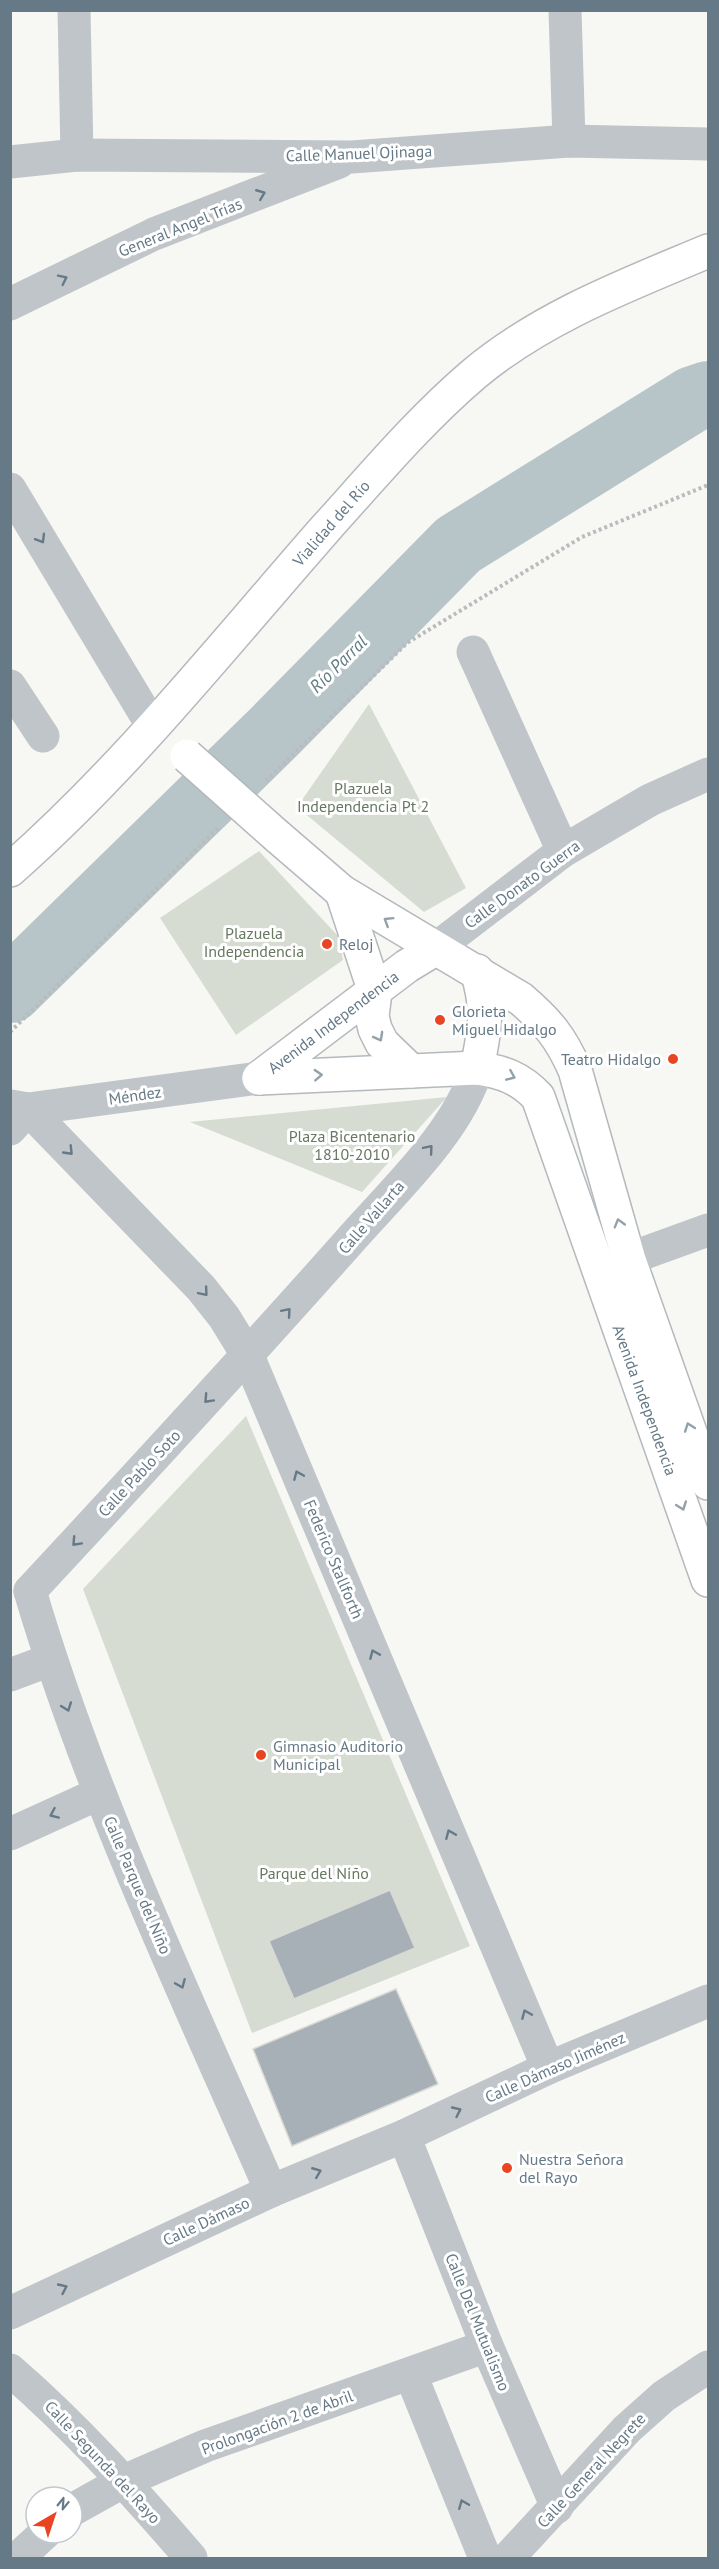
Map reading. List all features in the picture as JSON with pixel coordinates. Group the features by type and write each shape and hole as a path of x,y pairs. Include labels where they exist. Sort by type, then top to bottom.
{"main road":[{"name":"Vialidad del Río","path":"10,870 153,727 372,477 474,374 526,336 586,303 708,251"},
{"path":"153,727 342,892 435,949"},
{"path":"342,892 375,992 372,1016 375,1029 382,1043 411,1071"},
{"name":"Avenida Independencia","path":"259,1078 407,966 435,949 477,971 521,999 547,1021 563,1044 575,1070 614,1265 708,1580"},
{"path":"477,971 485,996 486,1014 477,1068"},
{"name":"Avenida Independencia","path":"259,1078 477,1068 510,1075 524,1082 538,1097 708,1482"}],"street":[{"path":"74,10 77,154"},
{"path":"565,10 569,141"},
{"name":"Calle Manuel Ojinaga","path":"10,162 77,154 352,157 569,141 708,144"},
{"name":"General Angel Trías","path":"10,304 154,234 352,157"},
{"path":"10,489 153,727"},
{"path":"473,652 563,851"},
{"path":"10,686 43,736"},
{"name":"Calle Donato Guerra","path":"435,949 563,851 650,800 708,774"},
{"name":"Calle Vallarta","path":"248,1356 432,1147 464,1103 477,1068"},
{"name":"Méndez","path":"16,1115 259,1078"},
{"name":"Federico Stallforth","path":"16,1115 201,1288 224,1317 248,1356 548,2068"},
{"path":"614,1265 708,1230"},
{"name":"Calle Pablo Soto","path":"20,1592 248,1356"},
{"name":"Calle Parque del Niño","path":"20,1592 50,1660 99,1794 271,2190"},
{"path":"10,1675 50,1660"},
{"path":"10,1834 99,1794"},
{"name":"Calle Dámaso Jiménez","path":"404,2136 548,2068 708,2001"},
{"name":"Calle Dámaso","path":"10,2313 271,2190 404,2136"},
{"name":"Calle Del Mutualismo","path":"404,2136 487,2346 557,2507"},
{"name":"Prolongación 2 de Abril","path":"84,2503 124,2481 205,2446 411,2375 487,2346"},
{"name":"Calle General Negrete","path":"508,2559 627,2428 664,2396 708,2367"},
{"name":"Calle Segunda del Rayo","path":"10,2370 42,2397 124,2481 191,2559"},
{"path":"411,2375 485,2559"},
{"path":"18,2559 33,2545"}],"path":[{"path":"263,783 407,643 582,537 708,485"},
{"path":"10,1032 221,825"}],"green space":[{"name":"Plazuela Independencia Pt 2","path":"369,704 466,888 424,912 297,807"},
{"name":"Plazuela Independencia","path":"259,851 338,936 343,960 236,1035 160,918"},
{"name":"Plaza Bicentenario 1810-2010","path":"447,1097 362,1192 190,1122"},
{"name":"Parque del Niño","path":"246,1416 470,1946 252,2033 83,1589"}],"building":[{"path":"390,1890 415,1948 294,1999 269,1941"},
{"path":"396,1989 438,2084 292,2146 253,2049"}],"waterway":[{"name":"Río Parral","path":"10,990 276,730 458,545 693,399 708,394"}],"place":[{"name":"Reloj","path":"327,944"},
{"name":"Glorieta Miguel Hidalgo","path":"440,1020"},
{"name":"Teatro Hidalgo","path":"673,1059"},
{"name":"Gimnasio Auditorio Municipal","path":"261,1755"},
{"name":"Nuestra Señora del Rayo","path":"507,2168"}]}
